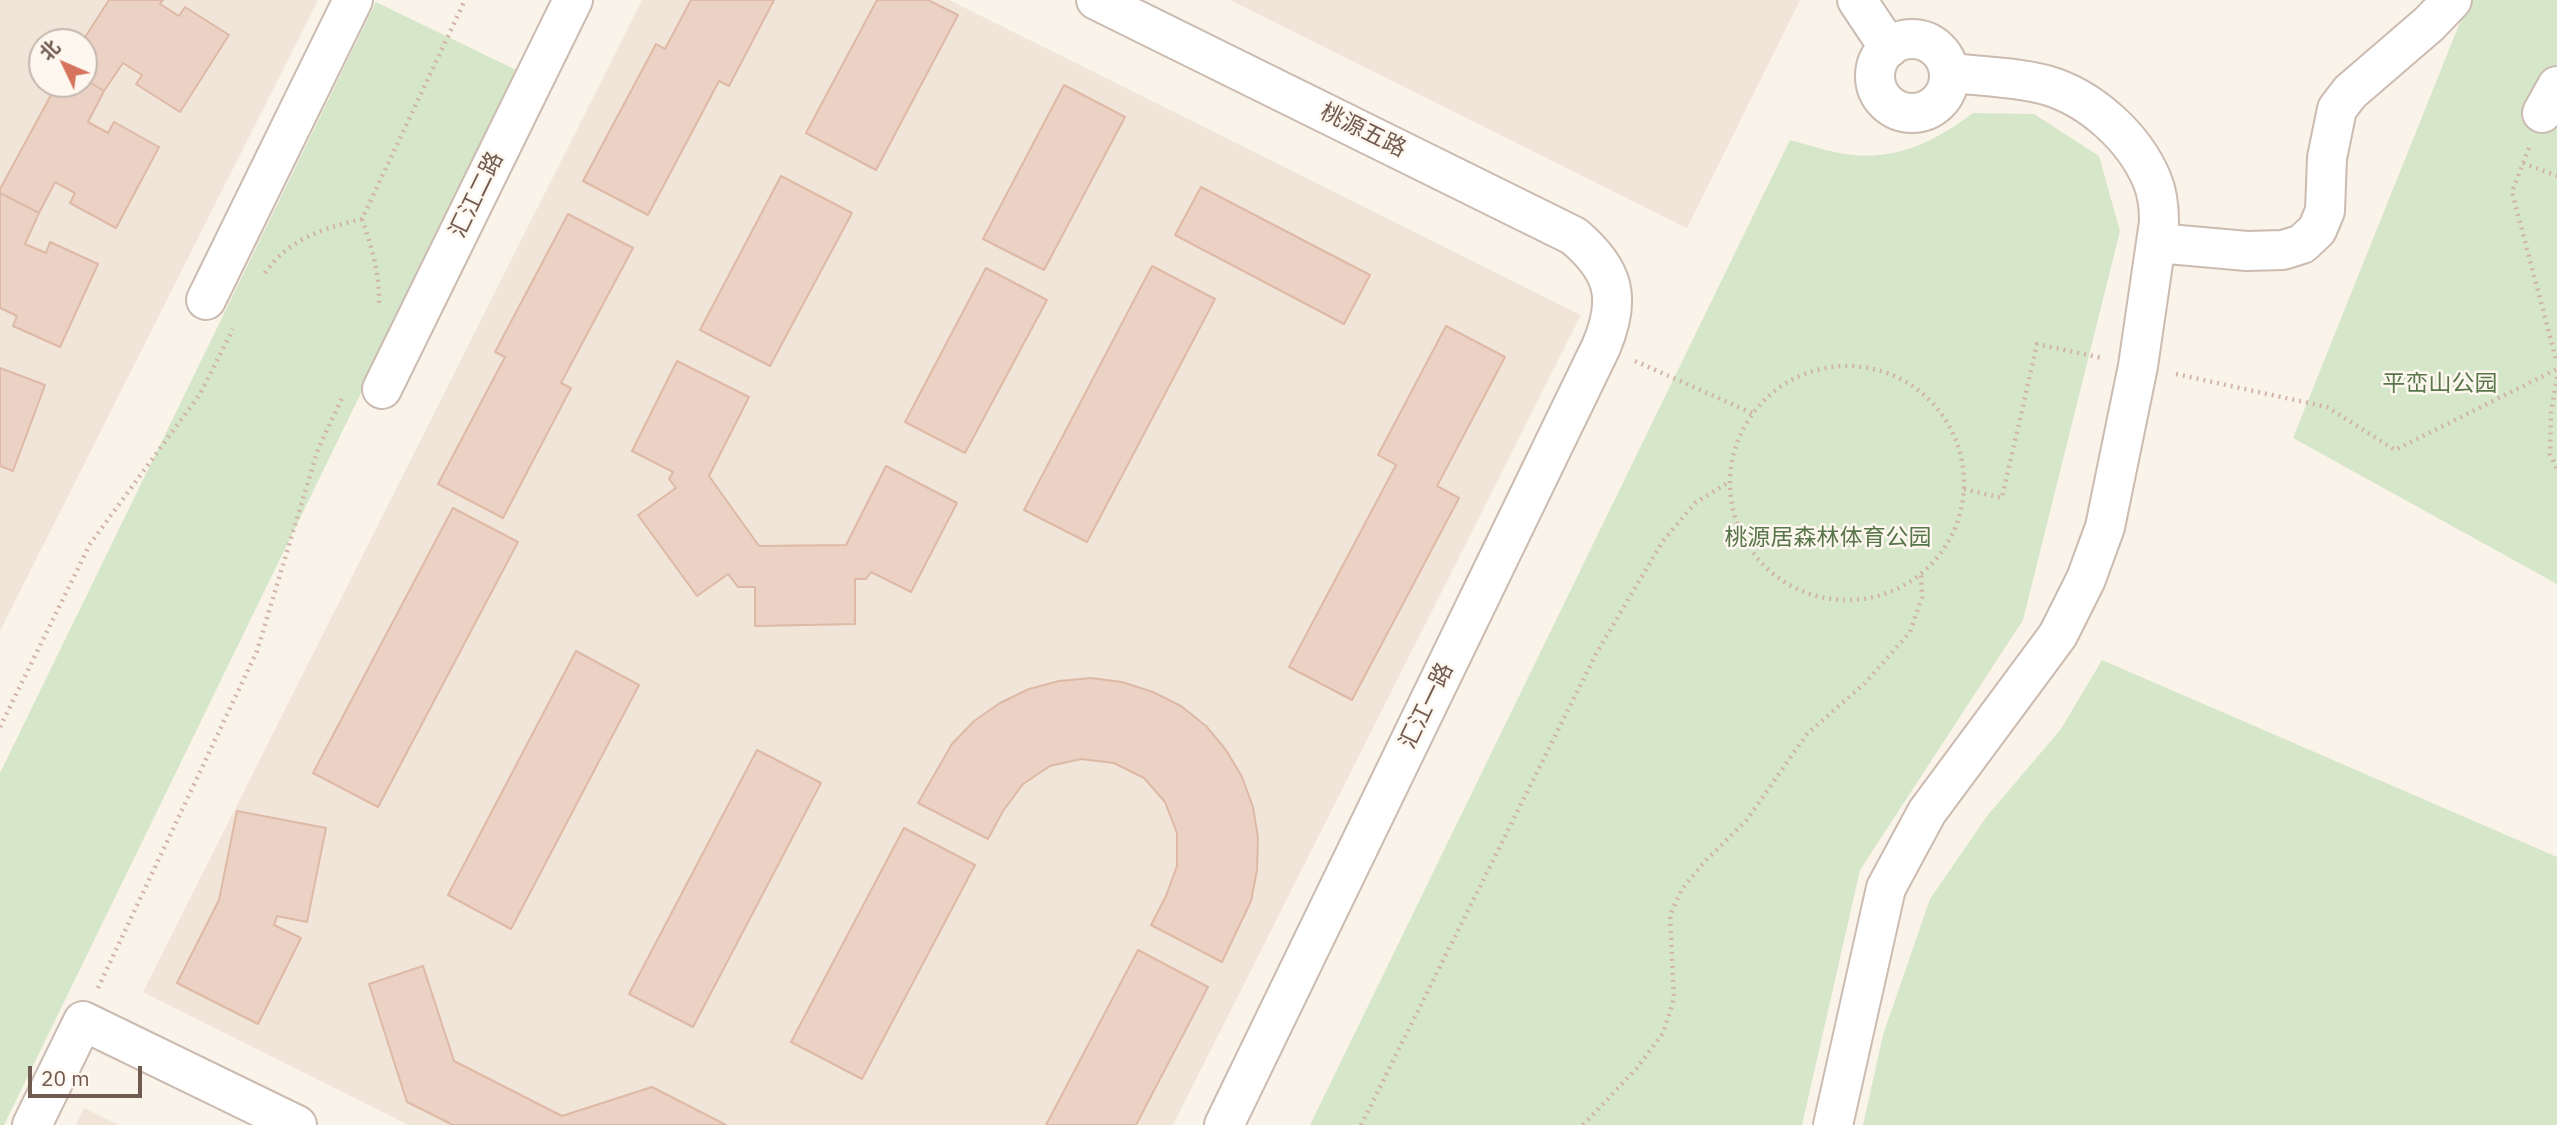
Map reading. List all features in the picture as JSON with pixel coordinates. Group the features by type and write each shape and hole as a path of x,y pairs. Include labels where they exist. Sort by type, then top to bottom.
{"street":[{"path":"206,300 353,0"},
{"name":"汇江二路","path":"363,391 573,0"},
{"name":"桃源五路","path":"1096,0 1164,15 1574,236 1597,258 1611,283"},
{"path":"1857,0 1889,48"},
{"path":"2157,243 2247,251 2283,250 2302,244 2317,230 2325,211 2327,158 2337,109 2350,92 2429,24 2452,0"},
{"path":"1921,41 1940,52 1949,73 1948,86 1933,107 1922,112 1909,113 1896,110 1886,103 1875,80 1881,57 1889,48 1898,42 1921,41"},
{"path":"1833,1125 1886,888 1927,812 2058,635 2087,579 2105,527 2138,366 2160,222 2153,181 2129,142 2098,111 2066,92 2046,85 2023,80 1949,73"},
{"name":"汇江一路","path":"1224,1125 1601,347 1611,324 1614,301 1611,283"},
{"path":"32,1125 83,1021 297,1125"}],"path":[{"path":"378,313 380,282 362,219 465,0"},
{"path":"2549,99 2512,192 2557,363"},
{"path":"2523,163 2557,176"},
{"path":"263,275 295,243 325,228 362,219"},
{"path":"0,727 90,544 200,394 234,327"},
{"path":"1964,489 2002,498 2037,344 2327,407 2395,450 2557,369"},
{"path":"1601,347 1752,413"},
{"path":"1857,365 1896,375 1929,397 1954,429 1965,468 1963,508 1948,545 1921,575 1886,594 1846,601 1807,594 1775,577 1750,551 1735,518 1729,482 1736,446 1752,413 1781,385 1818,368 1857,365"},
{"path":"2557,377 2551,413 2550,454 2557,469"},
{"path":"83,1021 257,651 318,449 363,391"},
{"path":"1361,1125 1597,652 1663,541 1695,503 1729,482"},
{"path":"1583,1125 1637,1068 1662,1033 1674,999 1670,915 1682,889 1706,860 1746,821 1807,734 1866,683 1910,632 1922,597 1921,575"}],"shaded area":[{"path":"0,0 318,0 0,631"},
{"path":"642,0 949,0 1581,315 1173,1125 409,1125 143,992"},
{"path":"1230,0 1800,0 1687,228"},
{"path":"84,1108 119,1125 76,1125"}],"green space":[{"name":"平峦山公园","path":"2469,0 2557,0 2557,584 2293,438"},
{"path":"376,2 518,71 4,1125 0,1125 0,773"},
{"name":"桃源居森林体育公园","path":"1973,113 2034,114 2099,156 2120,231 2023,620 1860,870 1802,1125 1310,1125 1790,140 1845,154 1886,154 1918,146"},
{"path":"2102,660 2557,857 2557,1125 1863,1125 1883,1035 1930,899 1987,816 2061,729"}],"building":[{"path":"109,0 163,0 160,4 179,16 185,7 229,35 180,112 136,84 142,75 123,63 104,91 98,87 98,28 91,28"},
{"path":"691,0 774,0 729,86 719,81 648,215 583,181 656,44 665,49"},
{"path":"877,0 928,0 958,15 876,170 806,133"},
{"path":"1064,85 1125,117 1044,270 983,239"},
{"path":"98,87 104,91 88,122 108,133 114,122 159,147 116,228 70,203 75,193 55,182 39,213 0,193 49,98 98,98"},
{"path":"781,176 852,213 770,366 700,330"},
{"path":"1201,187 1370,275 1344,324 1175,235"},
{"path":"0,193 39,213 25,244 46,253 50,242 98,264 60,347 13,326 17,316 0,308"},
{"path":"568,214 633,248 561,383 571,388 503,518 438,484 505,357 495,352"},
{"path":"1152,266 1215,299 1087,542 1024,510"},
{"path":"986,268 1047,300 965,453 905,422"},
{"path":"1446,326 1505,357 1437,486 1459,498 1352,700 1289,667 1396,465 1378,455"},
{"path":"677,361 749,397 709,476 759,546 846,545 886,466 957,503 911,592 871,572 866,579 855,579 855,624 755,626 755,587 738,587 728,574 697,596 638,515 676,488 669,479 673,472 632,451"},
{"path":"0,368 45,385 13,471 0,466"},
{"path":"453,508 518,542 378,807 313,773"},
{"path":"576,651 639,685 511,929 448,895"},
{"path":"1091,678 1122,682 1153,692 1181,706 1206,726 1226,750 1242,777 1253,807 1258,838 1257,870 1251,901 1222,962 1151,925 1177,866 1177,833 1165,802 1144,778 1114,763 1081,759 1050,766 1023,784 1003,811 988,839 918,803 952,744 974,721 1000,703 1029,689 1059,681"},
{"path":"757,750 821,783 693,1027 629,994"},
{"path":"237,811 326,828 307,922 277,916 274,925 301,938 258,1024 177,983 219,900"},
{"path":"904,828 975,865 862,1079 791,1042"},
{"path":"1138,950 1208,987 1136,1125 1046,1125"},
{"path":"423,966 454,1061 562,1116 652,1087 726,1125 453,1125 407,1102 369,984"}]}
